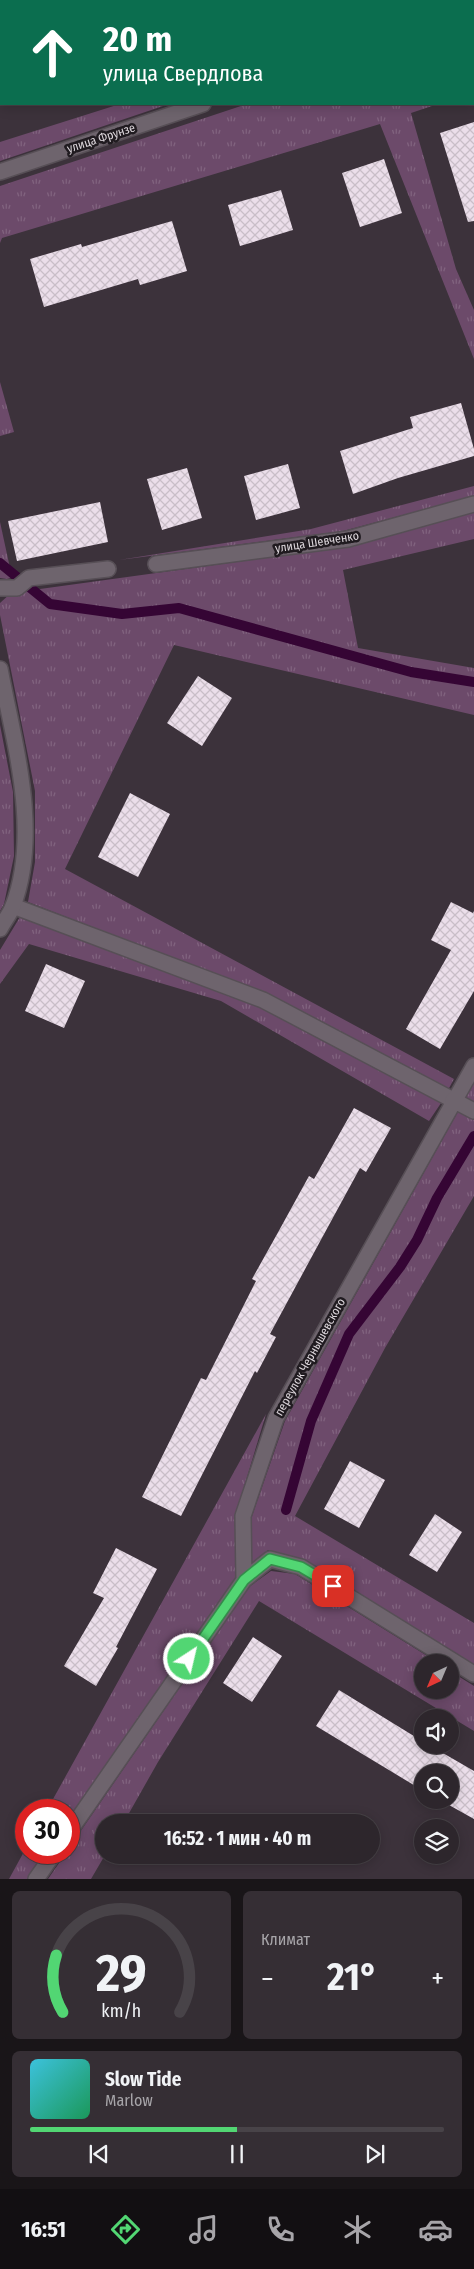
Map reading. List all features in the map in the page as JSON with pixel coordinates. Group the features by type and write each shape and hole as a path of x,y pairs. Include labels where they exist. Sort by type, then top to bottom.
{"street":[{"name":"улица Фрунзе","path":"0,172 200,105"},
{"name":"улица Шевченко","path":"156,564 348,538 474,504"},
{"path":"0,588 17,588 29,578 108,569"},
{"path":"0,669 24,792 24,859 13,906 0,929"},
{"path":"13,906 263,1000 474,1111"},
{"name":"переулок Чернышевского","path":"244,1580 243,1516 276,1418 453,1100 474,1066"},
{"path":"80,1816 244,1580 270,1559 301,1567 474,1674"},
{"path":"36,1879 47,1864"}],"green space":[{"path":"117,105 166,105 0,161 0,142"},
{"path":"244,105 435,105 411,113 456,269 474,310 474,359 380,124 2,238 0,243 0,186"},
{"path":"0,382 14,432 0,436"},
{"path":"474,486 474,496 343,531 119,560 311,529"},
{"path":"474,512 474,539 343,570 358,648 474,668 474,715 174,645 65,869 454,1079 448,1090 264,994 28,902 35,862 35,791 0,615 0,603 11,593 345,547"},
{"path":"0,522 10,568 22,575 7,579 0,578"},
{"path":"0,725 13,792 14,856 4,904 0,911"},
{"path":"20,917 261,1007 441,1103 429,1121 221,1001 29,944 0,984 0,950"},
{"path":"474,1082 474,1102 464,1097"},
{"path":"460,1108 474,1116 474,1196 385,1348 295,1516 474,1623 474,1666 459,1657 459,1654 455,1654 302,1559 268,1550 252,1565 251,1519 285,1421"},
{"path":"266,1414 235,1517 236,1578 80,1803 80,1799 53,1799"},
{"path":"271,1571 295,1574 424,1654 414,1654 414,1695 259,1601 158,1762 129,1814 95,1814 95,1864 100,1864 91,1879 48,1879 58,1864 80,1864 80,1832 249,1587"},
{"path":"459,1677 474,1686 474,1731 459,1722 459,1709 438,1709 421,1699 459,1699"},
{"path":"17,1864 37,1864 27,1879 9,1879"}],"building":[{"path":"474,122 474,221 468,222 440,133"},
{"path":"384,159 402,213 360,227 342,173"},
{"path":"281,190 293,230 240,246 228,205"},
{"path":"172,221 187,271 140,285 138,279 44,307 30,259 81,244 82,247"},
{"path":"461,403 474,449 474,456 398,478 353,494 340,451 413,428 410,417"},
{"path":"288,464 300,508 256,520 244,476"},
{"path":"187,468 202,518 162,530 147,479"},
{"path":"100,502 108,542 17,561 8,521"},
{"path":"198,676 232,698 202,746 167,723"},
{"path":"130,793 170,814 138,877 98,857"},
{"path":"451,902 473,913 474,911 474,991 440,1049 406,1029 451,950 431,940"},
{"path":"46,964 85,981 64,1028 25,1011"},
{"path":"354,1108 391,1128 366,1172 360,1168 323,1236 270,1334 276,1337 257,1373 255,1371 181,1516 142,1497 201,1378 206,1380 256,1281 252,1279 309,1176 314,1179"},
{"path":"350,1461 385,1480 359,1528 324,1509"},
{"path":"435,1514 462,1532 437,1572 409,1555"},
{"path":"116,1548 157,1569 116,1647 118,1648 96,1686 64,1666 104,1598 93,1593"},
{"path":"253,1637 282,1656 252,1702 223,1683"},
{"path":"339,1690 414,1736 414,1754 445,1754 474,1771 474,1819 456,1809 459,1809 459,1764 414,1764 414,1785 316,1726"}],"waterway":[{"path":"0,563 50,604 122,614 179,608 411,672 474,682"},
{"path":"286,1510 311,1421 349,1334 400,1267 417,1240 437,1198 474,1136"}],"route":[{"path":"189,1659 244,1580 270,1559 301,1567 333,1586"}]}
